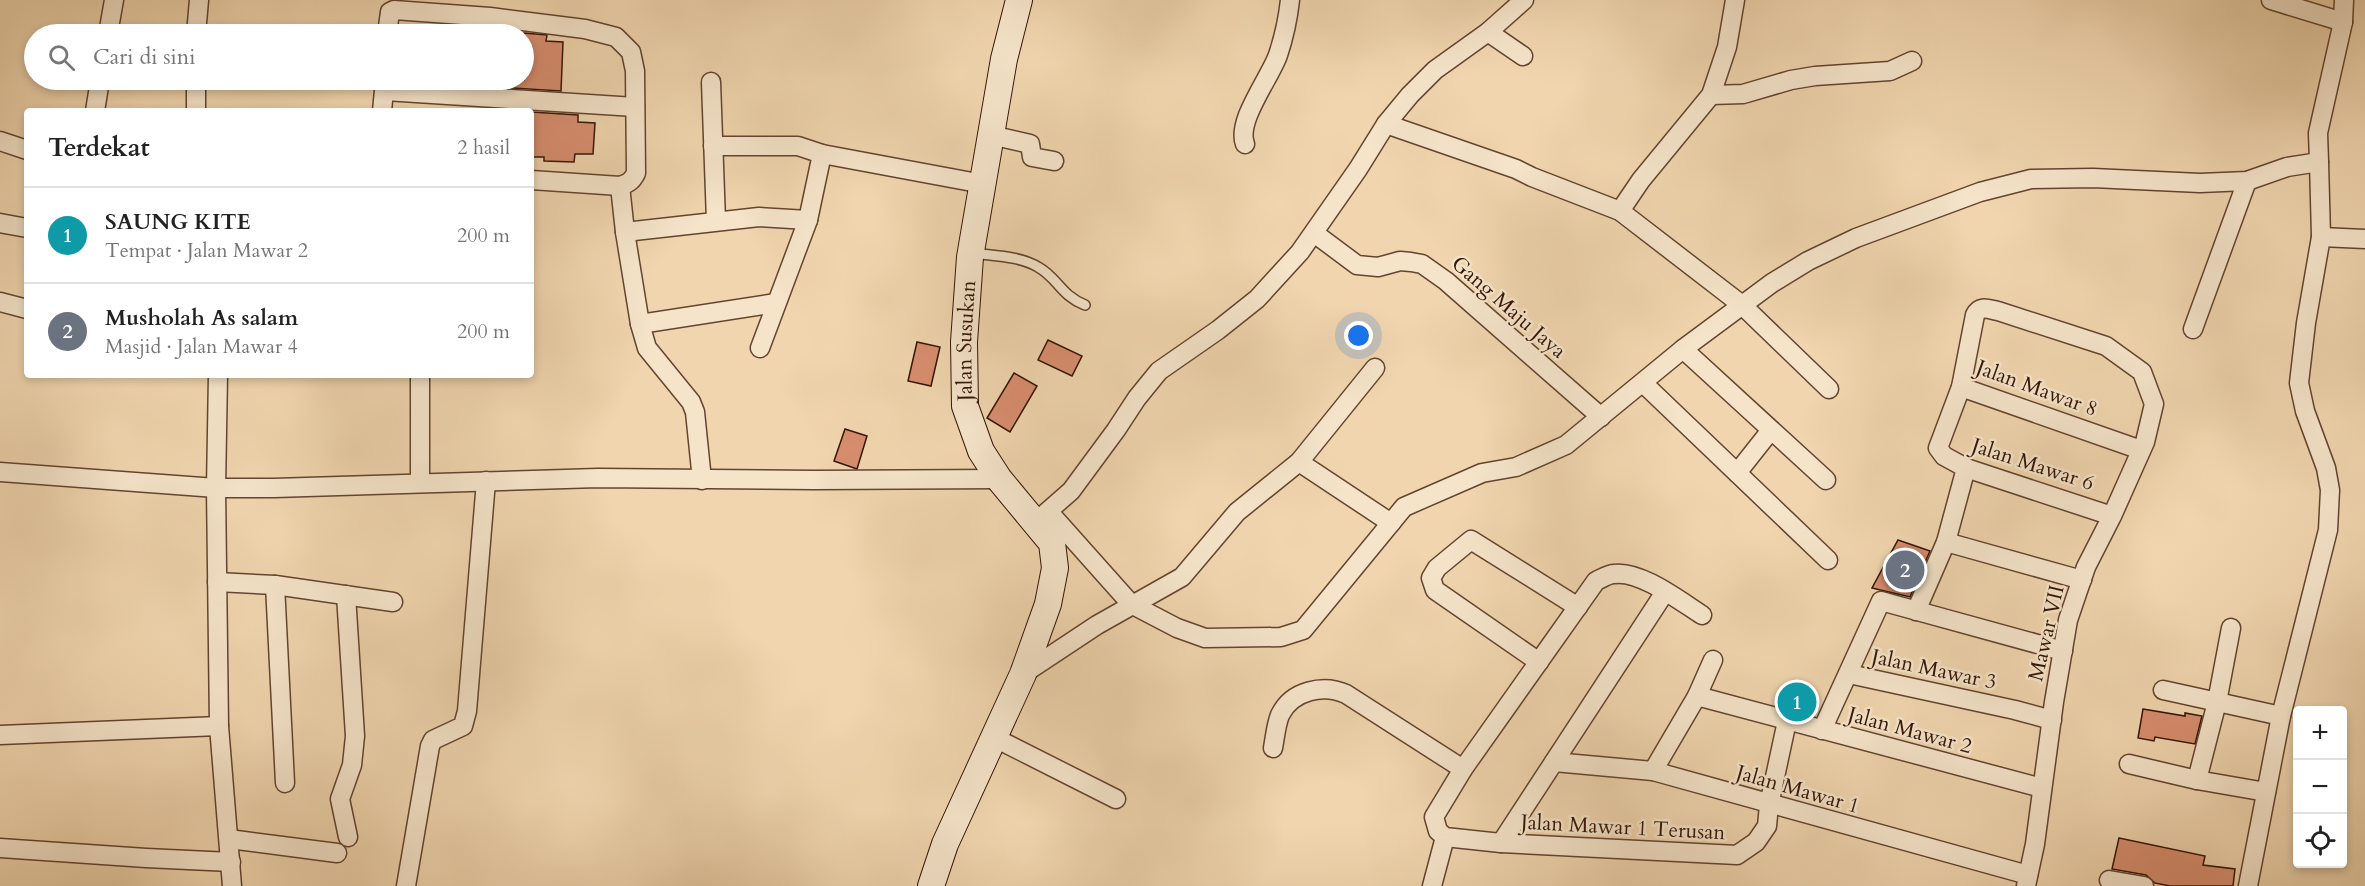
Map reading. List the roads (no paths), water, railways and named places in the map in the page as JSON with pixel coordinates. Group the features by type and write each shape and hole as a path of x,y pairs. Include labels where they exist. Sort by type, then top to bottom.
{"street":[{"path":"110,24 114,0"},
{"path":"197,24 199,0"},
{"name":"Jalan Susukan","path":"931,886 945,844 1023,674 1048,604 1055,568 1052,543 1042,517 999,478 981,451 965,406 964,342 971,253 1005,59 1018,0"},
{"path":"1245,144 1242,129 1278,55 1290,0"},
{"path":"1524,0 1488,32 1436,70 1410,95 1386,124 1300,252 1257,299 1218,330 1159,371 1071,491 1042,517 1131,604 1177,628 1205,638 1281,637 1303,630 1404,507 1482,473 1516,467 1566,445 1683,349 1742,305 1808,261 1856,238 1980,192 2031,179 2093,178 2200,183 2247,181 2287,167 2319,168"},
{"path":"1620,211 1641,180 1711,94 1727,47 1735,0"},
{"path":"2271,0 2343,22"},
{"path":"2248,886 2281,716 2328,530 2330,490 2326,468 2305,411 2299,383 2321,230 2318,133 2343,22 2344,0"},
{"path":"388,24 390,12 394,10 448,7 490,9 616,37 631,52 634,71 636,173 629,183 620,186 534,180"},
{"path":"1488,32 1523,56"},
{"path":"1711,94 1743,94 1791,80 1815,76 1890,71 1912,60"},
{"path":"711,82 716,221"},
{"path":"95,108 98,90"},
{"path":"196,90 196,108"},
{"path":"382,108 384,90"},
{"path":"442,90 635,107"},
{"path":"1386,124 1516,169 1620,211 1742,305 1828,389"},
{"path":"991,135 1030,144 1032,157 1054,161"},
{"path":"0,141 24,149"},
{"path":"713,146 798,146 822,154 983,184"},
{"path":"760,348 808,220 822,154"},
{"path":"2193,329 2247,181"},
{"path":"620,186 640,324 647,348 691,402 695,412 702,480"},
{"path":"625,232 759,217 808,220"},
{"path":"0,223 24,227"},
{"path":"2321,230 2365,239"},
{"name":"Gang Maju Jaya","path":"1314,233 1357,265 1378,267 1400,261 1422,264 1446,281 1601,417"},
{"path":"0,302 24,308"},
{"path":"640,324 776,303"},
{"name":"Jalan Mawar 8","path":"2141,450 1961,387 1976,315 1982,308 2106,346 2142,372 2154,404"},
{"path":"1683,349 1826,480"},
{"path":"1023,674 1131,604 1182,577 1237,512 1299,462 1375,368"},
{"path":"218,378 216,488 219,726 232,886"},
{"path":"420,378 420,483"},
{"path":"1643,383 1828,560"},
{"name":"Jalan Mawar 6","path":"1961,387 1938,448 1944,456 1966,468 2112,516"},
{"name":"Mawar VII","path":"2027,881 2035,844 2068,620 2086,567 2145,442 2154,404"},
{"path":"1737,473 1771,430"},
{"path":"1299,462 1391,523"},
{"path":"1966,468 1946,542 1916,611 2063,651"},
{"path":"0,472 216,488 598,478 702,480 999,478"},
{"path":"406,886 430,746 433,740 463,726 467,711 486,481"},
{"path":"1539,662 1435,590 1431,578 1437,568 1470,540 1578,607"},
{"path":"1946,542 2082,580"},
{"path":"1432,886 1445,837 1438,831 1434,817 1463,769 1596,581 1613,574 1630,575 1665,592 1702,615"},
{"path":"217,582 275,585 393,602"},
{"path":"275,585 285,783"},
{"path":"1501,843 1665,592"},
{"path":"346,595 355,736 352,765 339,799 348,837"},
{"name":"Jalan Mawar 3","path":"1916,611 1881,601 1849,674 2052,720"},
{"path":"2197,780 2217,702 2231,628"},
{"path":"1653,771 1697,696 1713,660"},
{"path":"1822,730 1849,674"},
{"path":"1273,748 1283,710 1297,697 1316,689 1326,688 1346,693 1463,769"},
{"path":"2163,690 2281,716"},
{"name":"Jalan Mawar 2","path":"1697,696 2042,788"},
{"name":"Jalan Mawar 1 Terusan","path":"1445,837 1501,843 1737,855 1756,842 1767,826 1769,805 1787,720"},
{"path":"0,735 219,726"},
{"path":"993,737 1116,799"},
{"name":"Jalan Mawar 1","path":"1554,762 1653,771 2027,881"},
{"path":"2129,764 2197,780 2266,792"},
{"path":"229,839 337,853"},
{"path":"0,848 231,862"},
{"path":"2109,880 2144,886"}],"lane":[{"path":"971,253 1027,261 1040,267 1072,300 1085,305"}],"place":[{"name":"Musholah As salam","path":"1905,570"},
{"name":"SAUNG KITE","path":"1797,702"}]}
